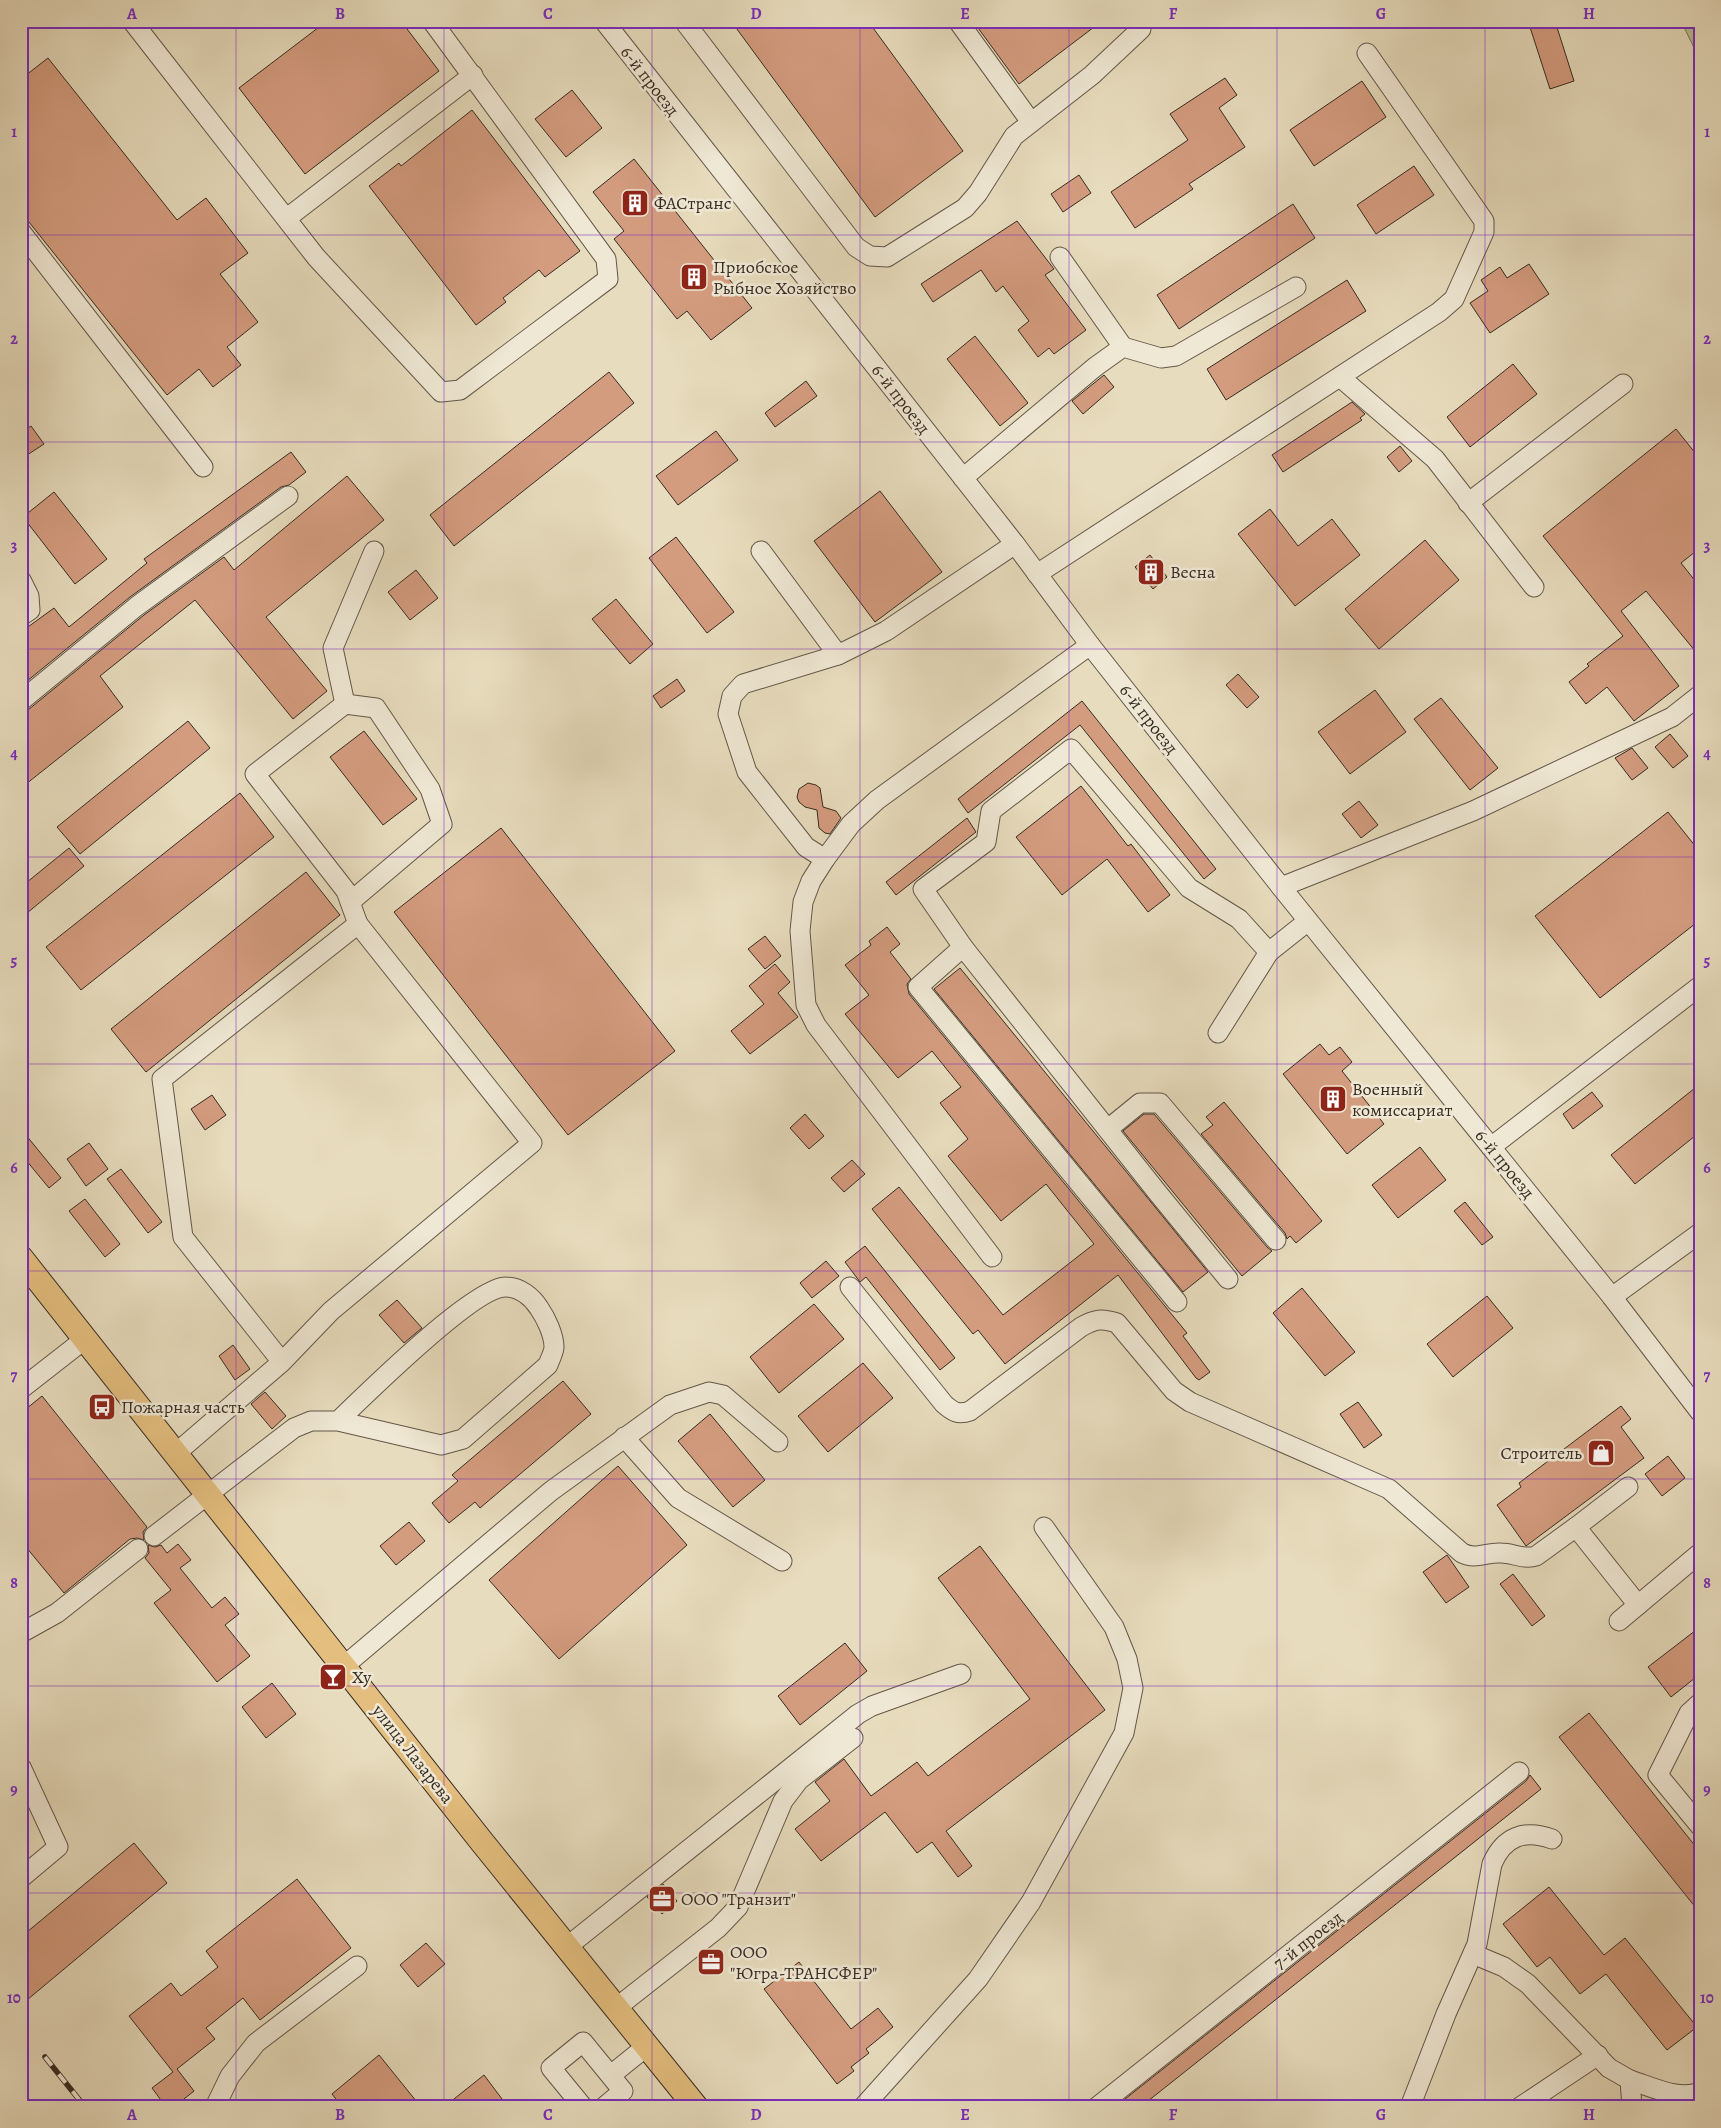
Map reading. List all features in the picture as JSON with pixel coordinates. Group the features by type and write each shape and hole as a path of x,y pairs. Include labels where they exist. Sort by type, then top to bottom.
{"main road":[{"name":"улица Лазарева","path":"21,1258 696,2107"}],"street":[{"path":"132,21 316,257 441,392 460,390 608,279 606,259 432,21"},
{"name":"6-й проезд","path":"604,21 1015,544 1090,645 1308,921 1612,1298 1700,1412"},
{"path":"684,21 856,247 870,256 887,257 965,208 978,193 1014,136 1092,75 1141,29 1135,21"},
{"path":"958,21 1032,122"},
{"path":"1037,574 1439,312 1454,299 1484,232 1484,221 1367,53"},
{"path":"286,218 473,75"},
{"path":"21,232 203,467"},
{"path":"1060,257 1123,347 1161,358 1176,356 1296,287"},
{"path":"963,478 1095,367 1123,347"},
{"path":"1340,377 1434,459 1534,587"},
{"path":"1468,503 1623,384"},
{"path":"21,701 137,606 288,496"},
{"path":"825,858 806,847 746,772 728,714 732,696 743,684 838,655 886,631 1015,544"},
{"path":"345,704 333,648 374,551"},
{"path":"761,551 838,655"},
{"path":"21,580 29,596 30,610 21,616"},
{"path":"992,1257 816,1025 806,1005 800,931 803,902 811,881 825,858 851,824 877,800 1090,645"},
{"path":"1281,887 1473,812 1672,717 1700,695"},
{"path":"175,1454 282,1362 331,1311 532,1144 358,924 350,902 346,891 255,774 345,704 376,708 430,789 442,824 350,902"},
{"path":"1228,1279 963,947 923,889 986,842 991,810 1071,749 1189,888 1240,918 1268,952"},
{"path":"1218,1033 1268,952 1308,921"},
{"path":"282,1362 183,1238 162,1079 358,924"},
{"path":"963,947 918,987 1177,1302"},
{"path":"1491,1147 1700,986"},
{"path":"1108,1129 1140,1103 1160,1103 1276,1240"},
{"path":"1612,1298 1700,1233"},
{"path":"154,1536 294,1428 311,1421 338,1421 441,1445 463,1439 548,1364 554,1348 552,1334 539,1308 522,1290 504,1286 480,1296 415,1348 338,1421"},
{"path":"850,1288 944,1404 953,1412 962,1414 970,1411 1081,1327 1094,1320 1105,1319 1117,1324 1174,1391 1190,1402 1389,1489 1469,1557 1501,1553 1530,1558 1536,1556 1628,1487"},
{"path":"21,1390 85,1339"},
{"path":"344,1666 551,1491 624,1436 670,1405 709,1392 723,1395 778,1442"},
{"path":"624,1436 678,1498 782,1561"},
{"path":"862,2107 978,1979 1031,1902 1124,1733 1133,1688 1128,1659 1114,1627 1044,1527"},
{"path":"1576,1527 1638,1605"},
{"path":"21,1633 57,1613 138,1549"},
{"path":"1619,1621 1700,1553"},
{"path":"568,1946 858,1714 872,1706 961,1674"},
{"path":"1700,1703 1689,1713 1658,1775 1700,1826"},
{"path":"616,2008 718,1928 734,1912 738,1907 783,1801 800,1780 852,1738"},
{"path":"21,1766 58,1847 21,1878"},
{"name":"7-й проезд","path":"1097,2107 1519,1772"},
{"path":"1410,2107 1446,2014 1478,1944 1492,1864 1497,1852 1506,1844 1527,1833 1538,1834 1552,1839"},
{"path":"1473,1954 1504,1967 1528,1984 1609,2068 1630,2080 1675,2094 1696,2094 1700,2092"},
{"path":"215,2107 230,2076 256,2043 357,1966"},
{"path":"583,2107 551,2068 583,2042 623,2090 604,2107"},
{"path":"611,2075 646,2046"},
{"path":"1520,2107 1598,2055"},
{"path":"1630,2080 1632,2107"}],"green space":[{"path":"1681,21 1700,21 1700,60"}],"building":[{"path":"327,21 401,21 439,71 305,174 239,88"},
{"path":"731,21 868,21 963,151 875,217"},
{"path":"973,21 1102,21 1019,84"},
{"path":"1528,21 1555,21 1574,81 1550,89"},
{"path":"48,58 177,220 206,198 248,253 220,274 258,322 227,347 241,365 213,387 199,369 167,395 21,212 21,79"},
{"path":"1225,78 1237,95 1219,108 1245,147 1189,184 1193,189 1135,228 1111,192 1188,140 1170,114"},
{"path":"1362,81 1386,117 1314,166 1290,130"},
{"path":"572,90 602,128 566,157 535,119"},
{"path":"472,110 580,251 545,277 539,270 503,298 506,302 476,325 369,186 399,163 401,166"},
{"path":"634,159 752,308 711,340 687,311 677,319 614,239 624,231 593,192"},
{"path":"1414,166 1434,195 1376,234 1357,205"},
{"path":"1079,175 1091,193 1063,212 1051,194"},
{"path":"1293,204 1315,238 1179,329 1157,295"},
{"path":"1017,221 1054,269 1045,275 1086,330 1054,354 1049,348 1038,357 1018,330 1029,321 1003,286 996,292 981,270 933,302 921,284"},
{"path":"1529,264 1549,294 1490,333 1470,303 1488,291 1481,280 1500,267 1507,278"},
{"path":"1347,280 1366,311 1226,400 1207,369"},
{"path":"975,336 1028,403 1000,426 947,359"},
{"path":"1513,364 1537,394 1470,447 1447,417"},
{"path":"609,372 634,403 454,546 430,515"},
{"path":"1104,375 1114,387 1083,414 1072,401"},
{"path":"806,381 817,396 775,427 765,413"},
{"path":"1352,402 1365,414 1360,418 1362,420 1283,472 1272,455"},
{"path":"31,426 44,444 21,459 21,433"},
{"path":"1676,429 1700,459 1700,548 1681,563 1700,587 1700,657 1646,591 1621,611 1679,686 1634,721 1607,687 1586,704 1569,682 1589,666 1587,664 1623,636 1543,536"},
{"path":"716,431 738,460 678,505 656,476"},
{"path":"1400,446 1412,461 1399,472 1387,457"},
{"path":"291,452 306,472 289,485 281,487 130,597 21,686 21,632 54,608 69,627 147,563 144,559"},
{"path":"347,476 384,520 266,617 327,691 293,719 195,600 100,676 123,707 21,788 21,712 28,710 144,615 224,557 234,570"},
{"path":"880,491 942,572 875,622 814,541"},
{"path":"54,492 107,559 75,584 23,517"},
{"path":"1270,509 1298,546 1332,519 1360,555 1295,606 1238,534"},
{"path":"676,537 734,612 707,633 649,558"},
{"path":"1425,540 1459,580 1379,649 1345,609"},
{"name":"Весна","path":"1150,555 1167,577 1153,589 1135,567"},
{"path":"416,570 438,598 410,620 388,592"},
{"path":"616,599 653,644 630,664 592,619"},
{"path":"1238,674 1259,697 1247,708 1226,685"},
{"path":"677,679 685,691 661,708 653,696"},
{"path":"1375,690 1406,732 1350,774 1318,732"},
{"path":"1441,698 1498,768 1470,790 1414,719"},
{"path":"1082,701 1216,869 1204,879 1080,725 968,813 958,799"},
{"path":"188,721 210,748 80,854 57,827"},
{"path":"364,731 417,799 383,825 330,757"},
{"path":"1670,734 1688,756 1673,768 1655,747"},
{"path":"1632,748 1648,768 1632,780 1615,758"},
{"path":"808,783 820,788 823,807 836,811 841,818 830,834 825,833 819,828 817,810 805,807 799,802 797,797 799,789"},
{"path":"1081,786 1128,846 1131,844 1170,895 1148,912 1107,859 1062,895 1016,837"},
{"path":"240,793 274,837 81,990 46,947"},
{"path":"1359,801 1378,825 1361,838 1342,814"},
{"path":"1668,812 1700,852 1700,920 1600,998 1535,916"},
{"path":"967,818 976,832 896,895 886,882"},
{"path":"501,828 675,1051 568,1135 394,912"},
{"path":"69,848 84,866 21,918 21,887"},
{"path":"306,872 340,915 146,1072 111,1029"},
{"path":"887,927 900,944 890,952 911,979 907,984 909,994 1187,1333 1183,1336 1210,1372 1199,1380 1118,1275 1005,1364 978,1330 973,1334 872,1209 899,1187 1003,1315 1094,1244 1046,1184 1001,1221 948,1156 968,1139 940,1103 961,1087 932,1051 898,1078 845,1014 869,995 845,965 871,945 869,941"},
{"path":"765,936 781,956 765,969 748,949"},
{"path":"775,964 790,982 778,993 798,1017 750,1054 731,1031 764,1004 749,986"},
{"path":"960,968 1208,1272 1183,1292 934,989"},
{"name":"Военный комиссариат","path":"1320,1044 1329,1055 1340,1047 1352,1062 1342,1071 1384,1124 1347,1154 1283,1074"},
{"path":"1700,1084 1700,1132 1635,1184 1611,1155"},
{"path":"1592,1092 1603,1106 1573,1129 1563,1114"},
{"path":"212,1095 226,1115 205,1130 191,1109"},
{"path":"1224,1102 1322,1221 1296,1243 1290,1236 1287,1239 1285,1233 1201,1134 1213,1125 1206,1117"},
{"path":"805,1114 824,1136 809,1149 790,1128"},
{"path":"1144,1114 1154,1114 1272,1251 1242,1276 1123,1131"},
{"path":"21,1129 61,1178 49,1188 21,1154"},
{"path":"89,1143 108,1169 86,1186 67,1159"},
{"path":"1420,1147 1446,1180 1398,1218 1372,1185"},
{"path":"852,1160 865,1174 844,1192 831,1178"},
{"path":"121,1169 162,1222 148,1233 107,1179"},
{"path":"85,1199 120,1244 105,1257 69,1211"},
{"path":"1465,1202 1493,1237 1482,1245 1454,1211"},
{"path":"865,1246 955,1358 940,1370 866,1277 860,1282 845,1262"},
{"path":"826,1261 839,1276 812,1298 800,1283"},
{"path":"1302,1288 1355,1352 1325,1376 1273,1313"},
{"path":"1487,1296 1513,1328 1453,1377 1427,1344"},
{"path":"397,1300 422,1328 404,1343 379,1315"},
{"path":"814,1304 844,1339 779,1393 750,1357"},
{"path":"233,1345 250,1369 235,1380 219,1356"},
{"path":"863,1363 893,1398 828,1452 798,1416"},
{"path":"563,1381 591,1414 480,1508 475,1502 449,1523 432,1503 458,1481 452,1475"},
{"path":"265,1392 286,1416 272,1429 251,1404"},
{"path":"42,1396 147,1527 143,1532 144,1540 130,1539 64,1593 21,1541 21,1413"},
{"path":"1358,1402 1382,1435 1364,1448 1340,1414"},
{"path":"1621,1406 1631,1419 1621,1427 1644,1458 1526,1546 1497,1505 1521,1487 1519,1483"},
{"path":"710,1414 765,1480 733,1507 678,1441"},
{"path":"1668,1456 1685,1478 1662,1496 1645,1474"},
{"path":"618,1466 687,1545 559,1659 489,1580"},
{"path":"409,1522 425,1541 396,1565 380,1546"},
{"path":"178,1544 191,1560 180,1568 212,1608 225,1597 239,1614 225,1625 250,1656 217,1682 154,1603 171,1590 145,1558 149,1553 148,1545 155,1547 161,1545 167,1553"},
{"path":"980,1546 1105,1710 946,1831 972,1866 958,1877 932,1842 917,1853 885,1812 821,1861 795,1829 830,1801 815,1782 844,1759 871,1796 917,1762 928,1776 1030,1699 938,1578"},
{"path":"1447,1555 1469,1587 1446,1603 1423,1572"},
{"path":"1513,1574 1545,1616 1532,1626 1500,1584"},
{"path":"1700,1627 1700,1674 1671,1697 1648,1667"},
{"path":"845,1643 867,1671 800,1725 778,1696"},
{"path":"272,1683 296,1714 266,1738 242,1707"},
{"path":"1589,1713 1700,1852 1700,1913 1559,1737"},
{"path":"1530,1775 1541,1789 1148,2101 1153,2107 1115,2107 1526,1781"},
{"path":"134,1843 167,1883 21,2005 21,1937"},
{"path":"297,1879 351,1948 260,2020 243,1998 206,2028 215,2039 177,2069 194,2091 184,2099 191,2107 166,2107 152,2088 173,2072 129,2016 171,1983 181,1996 218,1967 206,1951"},
{"name":"ООО \"Транзит\"","path":"663,1884 677,1901 662,1914 647,1897"},
{"path":"1549,1887 1604,1955 1625,1938 1697,2027 1667,2050 1606,1974 1580,1994 1550,1957 1537,1967 1503,1924"},
{"path":"426,1943 445,1964 418,1987 400,1965"},
{"path":"799,1962 851,2029 878,2008 893,2027 866,2049 869,2053 851,2067 854,2071 837,2084 764,1989"},
{"path":"379,2055 421,2107 342,2107 332,2094"},
{"path":"484,2075 508,2107 444,2107"}],"railway":[{"path":"45,2057 85,2107"}],"place":[{"name":"ФАСтранс","path":"635,203"},
{"name":"Приобское Рыбное Хозяйство","path":"694,277"},
{"name":"Весна","path":"1151,572"},
{"name":"Военный комиссариат","path":"1333,1099"},
{"name":"Пожарная часть","path":"102,1407"},
{"name":"Строитель","path":"1601,1453"},
{"name":"Xy","path":"333,1677"},
{"name":"ООО \"Транзит\"","path":"662,1899"},
{"name":"ООО \"Югра-ТРАНСФЕР\"","path":"711,1962"}]}
